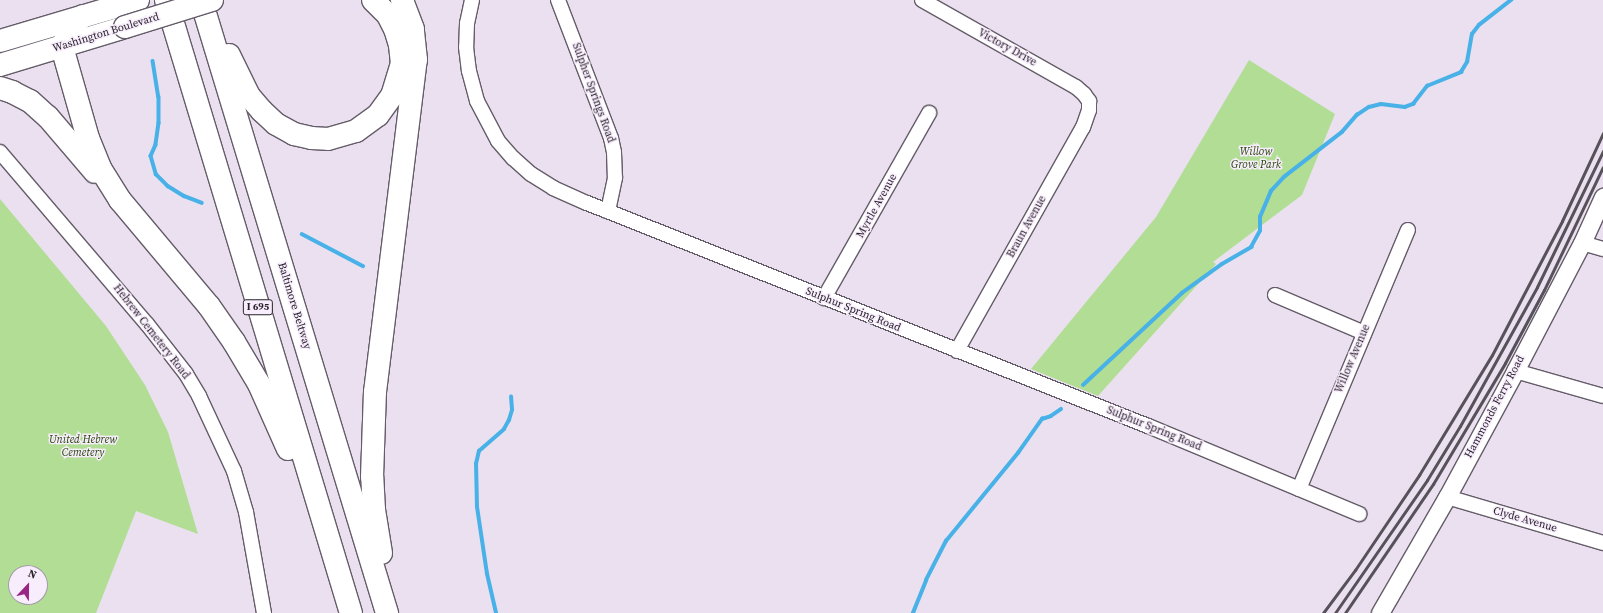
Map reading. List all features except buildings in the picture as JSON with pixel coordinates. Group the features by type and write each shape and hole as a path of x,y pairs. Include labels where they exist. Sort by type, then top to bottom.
{"main road":[{"name":"I 695","path":"166,0 351,613"},
{"path":"205,0 249,96 262,111 276,124 294,134 328,140 356,131 378,115 392,96 402,64 400,45 391,5"},
{"name":"Washington Boulevard","path":"0,65 62,47 205,0"},
{"name":"Baltimore Beltway","path":"205,0 387,613"},
{"path":"373,0 391,5 413,29 416,45 416,60 375,392 372,436 374,510 393,613"},
{"name":"Washington Boulevard","path":"0,41 128,3"},
{"path":"83,16 73,25 62,47 88,138 100,168 120,200"},
{"path":"0,88 12,92 30,102 48,116 209,306 259,384 279,428 338,570"}],"street":[{"name":"Sulphur Spring Road","path":"472,0 467,24 466,47 468,71 477,101 498,141 513,158 553,188 824,298 1148,426 1358,514"},
{"name":"Sulpher Springs Road","path":"558,0 611,138 614,152 615,178 608,211"},
{"name":"Victory Drive","path":"922,0 1069,83 1084,94 1089,101"},
{"name":"Braun Avenue","path":"957,351 1083,127 1089,110 1089,101"},
{"name":"Myrtle Avenue","path":"824,298 929,113"},
{"name":"Hebrew Cemetery Road","path":"0,152 16,168 161,342 186,374 200,396 232,465 242,498 264,613"},
{"name":"Hammonds Ferry Road","path":"1381,613 1447,497 1515,371 1582,243 1603,197"},
{"name":"Willow Avenue","path":"1299,489 1408,230"},
{"path":"1582,243 1603,249"},
{"path":"1275,295 1364,333"},
{"path":"1515,371 1603,396"},
{"name":"Clyde Avenue","path":"1447,497 1603,543"}],"green space":[{"name":"Willow Grove Park","path":"1249,60 1335,114 1302,195 1213,262 1216,264 1098,396 1031,369 1156,217"},
{"name":"United Hebrew Cemetery","path":"0,199 106,326 145,385 168,432 198,534 136,511 96,613 0,613"}],"waterway":[{"path":"1083,385 1182,293 1222,264 1251,247 1260,231 1260,217 1271,191 1284,177 1342,132 1357,115 1369,107 1381,104 1405,107 1413,104 1427,86 1461,72 1467,62 1472,34 1479,25 1511,0"},
{"path":"153,61 159,97 159,123 156,145 151,156 156,174 168,186 184,196 202,203"},
{"path":"302,234 363,266"},
{"path":"496,613 487,574 477,507 476,464 479,451 504,429 509,420 512,410 511,397"},
{"path":"913,613 926,580 946,541 1018,453 1042,419 1051,416 1061,409"}],"railway":[{"path":"1323,613 1355,570 1419,475 1492,355 1562,221 1603,133"},
{"path":"1335,613 1427,480 1460,426 1537,287 1603,151"},
{"path":"1345,613 1433,484 1505,363 1544,290 1603,167"}]}
